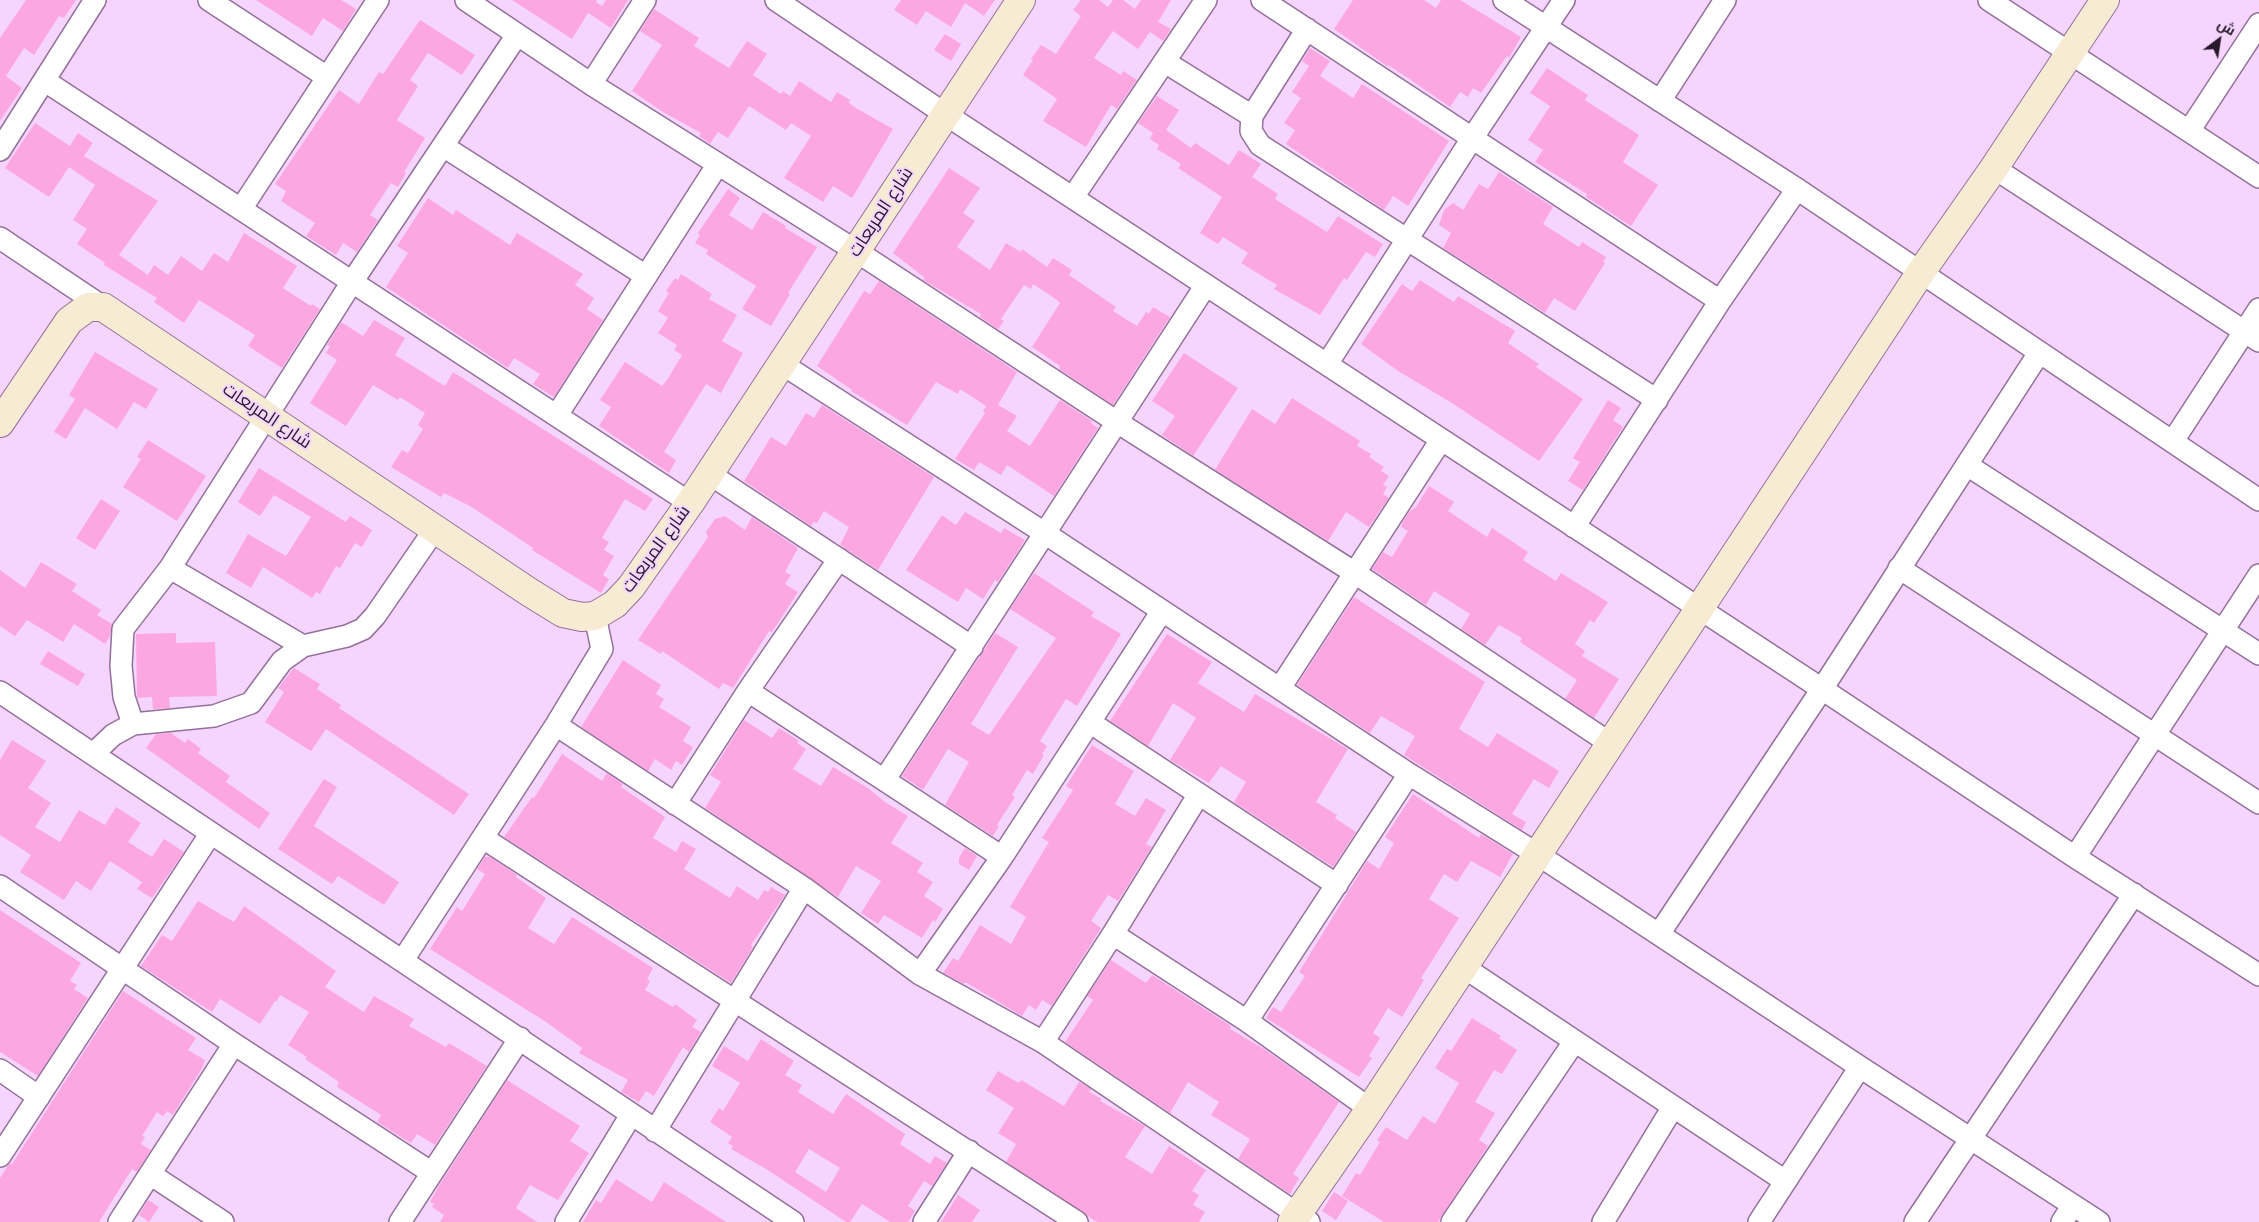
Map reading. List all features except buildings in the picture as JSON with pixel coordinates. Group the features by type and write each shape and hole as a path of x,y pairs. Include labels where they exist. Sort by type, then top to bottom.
{"street":[{"path":"0,150 96,0"},
{"path":"209,0 327,77"},
{"path":"241,209 378,0"},
{"path":"466,0 591,84 856,251 1117,422 1354,572 1612,744"},
{"path":"591,84 645,0"},
{"path":"776,0 945,114 1822,688 2076,857 2259,975"},
{"name":"شارع المربعات","path":"103,307 563,613 582,617 595,616 615,604 631,586 690,502 1021,0"},
{"path":"1073,197 1206,0"},
{"path":"1262,0 1720,300"},
{"path":"1504,0 1797,189 2259,500"},
{"path":"1327,364 1564,0"},
{"path":"1660,101 1725,0"},
{"path":"1989,0 2259,177"},
{"path":"556,725 804,888 920,974 1043,1042 1300,1219 1462,966 1612,744 1920,272 1994,168 2105,0"},
{"path":"2189,132 2259,24"},
{"path":"1307,29 1252,116 1251,131 1260,145 1657,400"},
{"path":"133,724 124,697 121,666 123,629 170,568 352,282 517,35"},
{"path":"1165,62 1252,116"},
{"path":"45,81 690,502"},
{"path":"443,146 646,276"},
{"path":"557,415 718,164"},
{"path":"1994,168 2252,336"},
{"path":"1574,526 1720,300 1797,189"},
{"path":"0,238 103,307"},
{"path":"885,779 1046,534 1206,285"},
{"path":"0,421 69,322 88,307 103,307"},
{"path":"2172,441 2252,336 2259,309"},
{"path":"1660,934 2039,353"},
{"path":"782,364 1046,534 1409,774 1660,934 1970,1138 2068,1213 2099,1222"},
{"path":"1280,688 1441,440"},
{"path":"1967,465 2259,654"},
{"path":"708,473 972,647"},
{"path":"93,754 113,735 133,724 214,716 251,703 282,660 303,646 347,636 363,629 375,616 435,529"},
{"path":"675,804 748,691 839,559"},
{"path":"170,568 303,646"},
{"path":"1899,568 2259,803"},
{"path":"2076,857 2259,575"},
{"path":"920,974 1002,857 1091,723 1162,611"},
{"path":"403,960 556,725 602,650 595,616"},
{"path":"748,691 1002,857"},
{"path":"0,692 793,1222"},
{"path":"1091,723 1337,885"},
{"path":"1247,1021 1409,774"},
{"path":"1043,1042 1113,934 1199,794"},
{"path":"0,1156 211,833"},
{"path":"483,838 733,1001 970,1151 1077,1222"},
{"path":"0,886 234,1044 432,1173"},
{"path":"655,1131 804,888"},
{"path":"1914,1222 2134,894"},
{"path":"1113,934 1247,1021 1370,1109"},
{"path":"1462,966 1786,1181"},
{"path":"400,1222 520,1038"},
{"path":"1452,1222 1574,1042"},
{"path":"118,1222 234,1044"},
{"path":"1759,1222 1860,1067"},
{"path":"0,1070 39,1097"},
{"path":"1603,1222 1673,1107"},
{"path":"566,1222 631,1115"},
{"path":"924,1222 970,1151"},
{"path":"150,1174 223,1222"}]}
